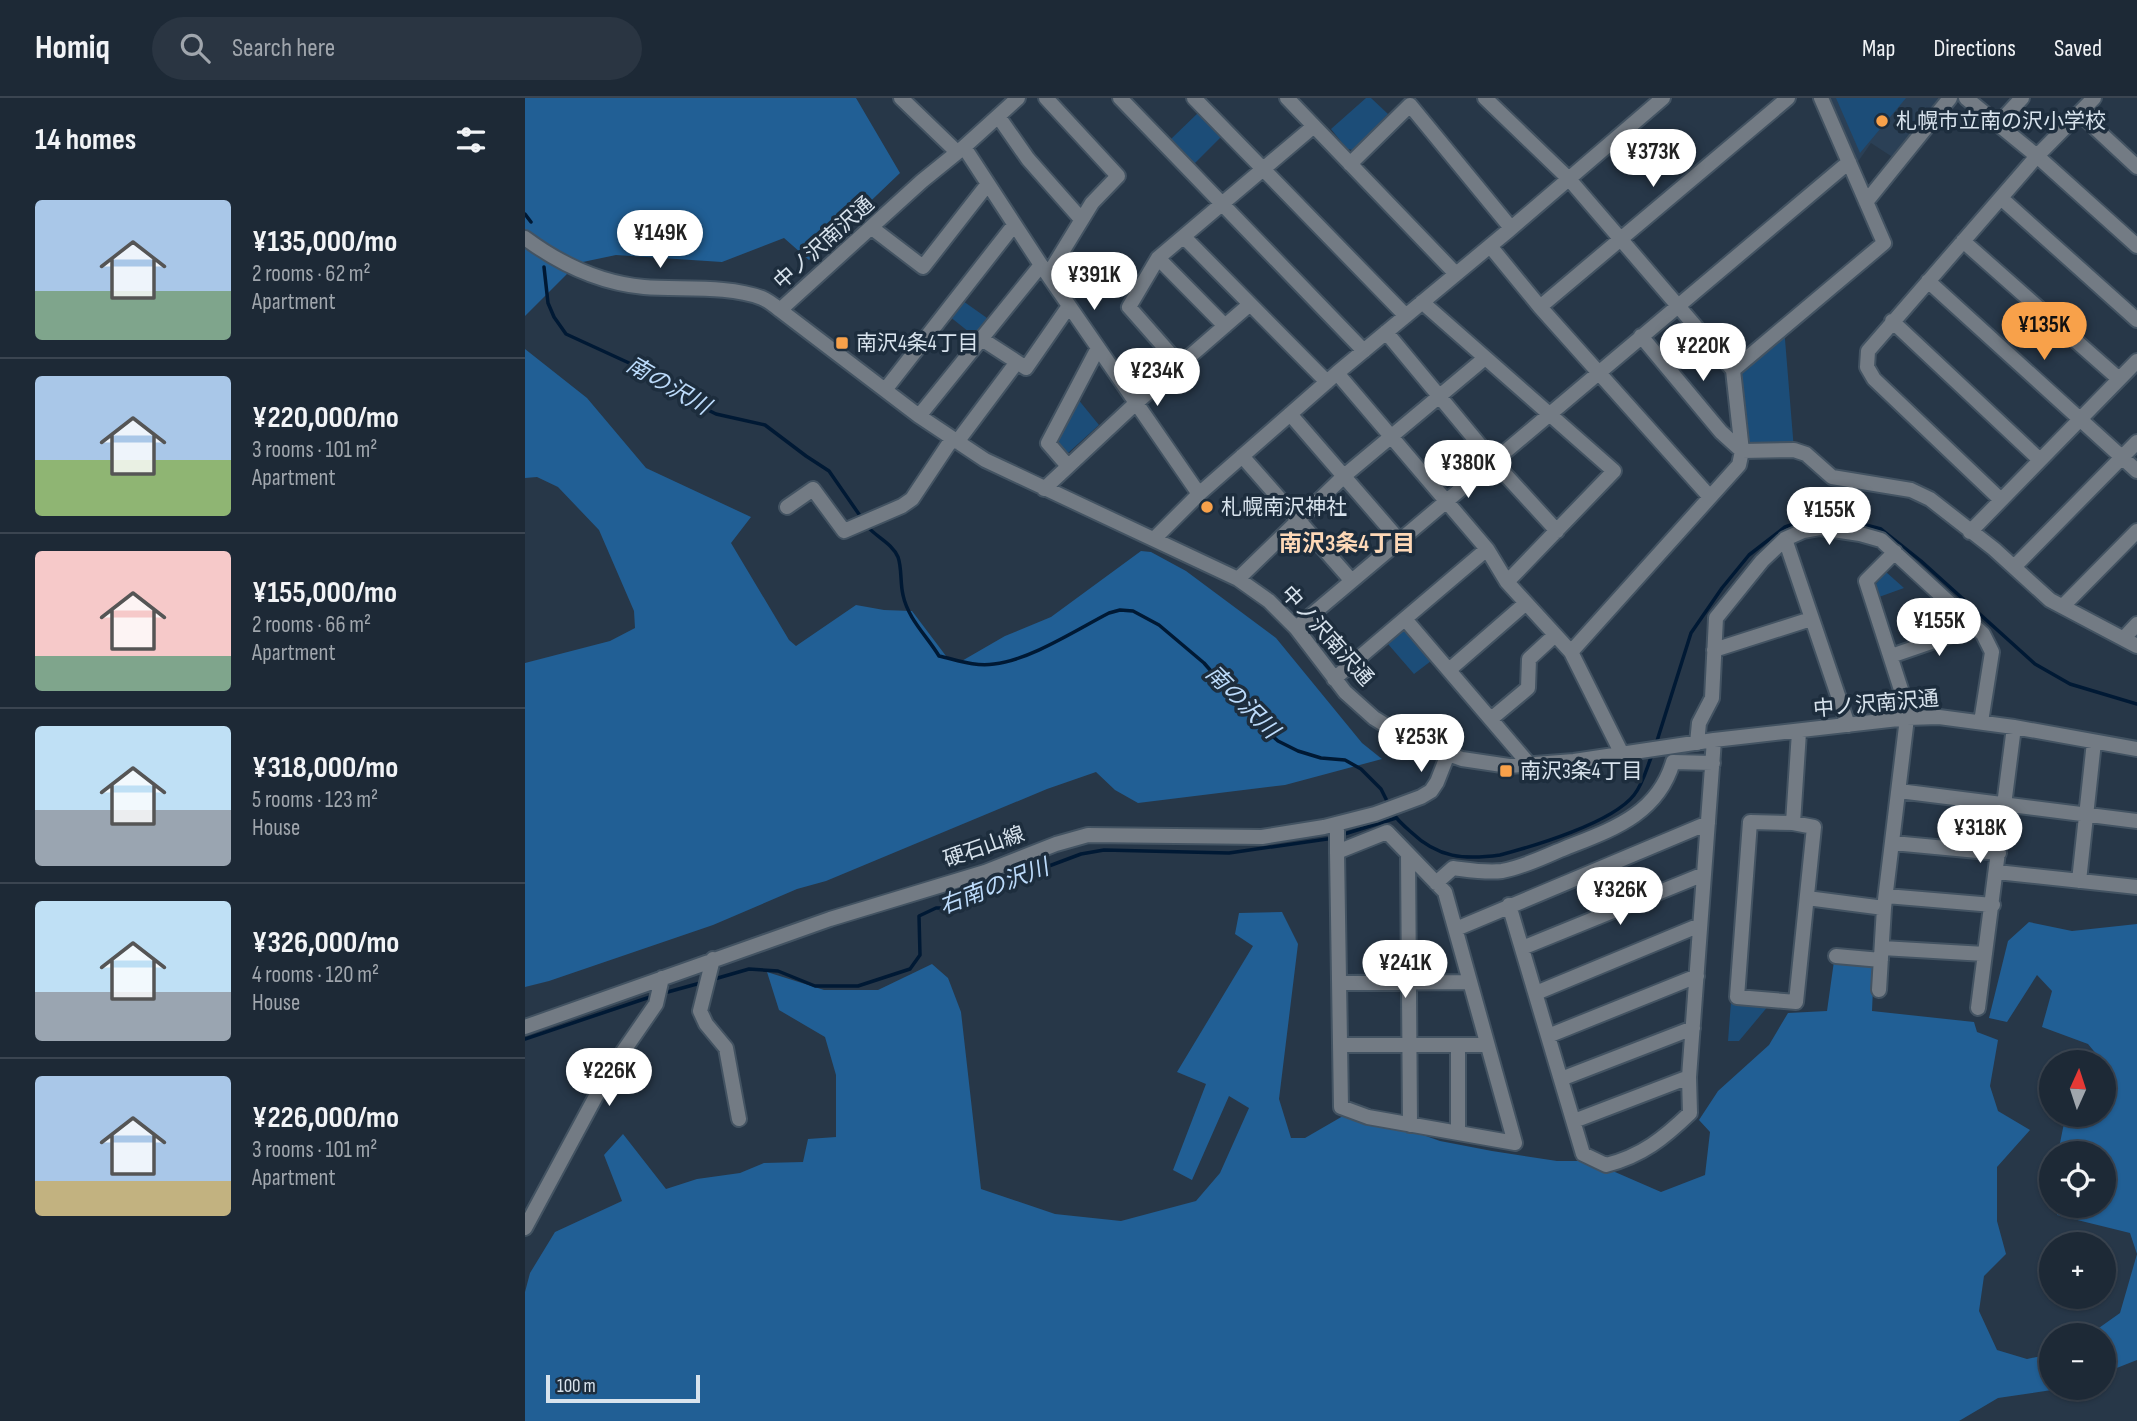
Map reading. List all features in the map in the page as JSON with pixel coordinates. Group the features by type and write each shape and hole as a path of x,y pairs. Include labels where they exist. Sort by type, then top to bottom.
{"street":[{"path":"901,98 961,150 988,185 1199,494"},
{"name":"中ノ沢南沢通","path":"1018,98 780,310 919,416 985,460 1238,579 1269,601 1296,628 1345,692 1374,718 1408,738 1448,754 1509,766 1574,761 1714,740 1907,718 1939,717 2137,749"},
{"path":"919,416 980,338 1045,270 1092,203 1118,176 1046,98"},
{"path":"1120,98 1364,351"},
{"path":"1194,98 1406,316"},
{"path":"1287,98 1456,274"},
{"path":"1485,98 1569,179 1733,370 1742,451 1739,465 1571,652"},
{"path":"1155,538 1199,494 1290,414 1663,98"},
{"path":"1540,307 1788,98"},
{"path":"1733,370 1884,243 1821,98"},
{"path":"1866,202 1950,98"},
{"path":"1965,98 2037,156 2137,246"},
{"path":"1998,124 2022,98"},
{"path":"2001,500 1874,379 1867,367 1868,351 2037,156 2094,98"},
{"path":"1350,164 1411,105 1511,228"},
{"path":"2079,113 2137,167"},
{"path":"998,116 1028,159 1081,219"},
{"path":"1180,365 1129,307 1158,258 1314,126"},
{"path":"1296,628 1849,162"},
{"path":"872,228 923,267 988,185"},
{"path":"2001,198 2137,320"},
{"path":"885,390 1014,225"},
{"path":"1184,237 1249,305 1332,378 1392,436 1487,549 1507,582 1571,652 1622,754"},
{"path":"525,238 589,276 640,287 734,292 764,299 780,310"},
{"path":"1963,241 2119,379"},
{"path":"1490,246 1540,307 1709,496"},
{"path":"1158,258 1225,326"},
{"path":"1928,281 2137,471"},
{"path":"1422,302 1614,471 1507,582"},
{"path":"1044,489 1136,403 1249,305"},
{"path":"980,338 1026,368 1069,306"},
{"path":"1892,321 2040,460"},
{"path":"1386,332 1493,461 1557,531"},
{"path":"1641,336 1721,432 1742,451 1794,450 1806,454 1832,477 1910,490 1930,499 2050,600 2131,642 2137,624"},
{"path":"1067,465 1048,443 1098,348"},
{"path":"1238,579 1344,476 1485,358"},
{"path":"1970,532 2137,361"},
{"path":"787,507 813,489 844,531 902,506 912,499 954,440 1017,362"},
{"path":"1290,414 1399,540"},
{"path":"2014,567 2137,442"},
{"path":"1242,456 1351,580"},
{"path":"1691,743 1712,698 1716,618 1762,561 1785,539 1803,531 1821,528 1881,540 1983,634 1992,653 1981,722"},
{"path":"2063,606 2137,531"},
{"path":"1785,539 1848,725"},
{"path":"1334,679 1487,549"},
{"path":"1879,990 1885,902 1907,718 1905,702 1866,581 1895,552"},
{"path":"1449,670 1526,603"},
{"path":"1405,619 1529,764"},
{"path":"1714,649 1811,619"},
{"path":"1891,656 1975,627"},
{"path":"1491,719 1528,688 1529,659 1555,635"},
{"path":"1978,1008 2014,727"},
{"path":"1793,824 1799,732"},
{"path":"1509,905 1583,1154 1606,1165 1628,1160 1664,1138 1690,1113 1689,1077 1714,740"},
{"path":"2079,881 2094,742"},
{"name":"硬石山線","path":"525,1027 662,978 711,965 830,919 985,872 1056,844 1087,835 1262,837 1338,824 1375,814 1421,797 1431,790 1448,754"},
{"path":"1436,883 1453,868 1500,871 1524,866 1626,823 1654,799 1670,774 1673,762 1713,763"},
{"path":"1899,791 2137,821"},
{"path":"1750,822 1793,824 1814,827 1796,1002 1737,997 1750,822"},
{"path":"1456,929 1708,823"},
{"path":"1337,852 1387,832 1445,892 1515,1143 1368,1117 1341,1107 1337,852 1338,824"},
{"path":"1893,842 1999,853"},
{"path":"1408,854 1410,1125"},
{"path":"1997,872 2137,887"},
{"path":"1522,948 1705,874"},
{"path":"1807,898 1993,905"},
{"path":"1536,993 1700,925"},
{"path":"1836,956 1985,954"},
{"path":"711,965 700,1011 706,1024 726,1048 739,1119"},
{"path":"1549,1036 1697,975"},
{"path":"525,1228 609,1072 656,1004 662,978"},
{"path":"1339,983 1470,982"},
{"path":"1562,1079 1693,1028"},
{"path":"1340,1045 1487,1045"},
{"path":"1458,1045 1458,1133"},
{"path":"1574,1121 1689,1077"}],"shaded area":[{"path":"525,98 856,98 900,173 809,260 784,238 722,262 616,255 578,263 525,316"},
{"path":"1366,98 1371,98 1388,114 1353,150 1347,149 1331,129"},
{"name":"札幌市立南の沢小学校","path":"1830,98 1943,98 1894,158 1871,143 1857,163"},
{"path":"1836,98 1906,98 1860,153"},
{"path":"1200,111 1223,135 1194,164 1171,139"},
{"path":"963,301 987,318 974,336 949,316"},
{"path":"1784,327 1794,450 1742,451 1733,370"},
{"path":"525,349 587,398 646,468 751,517 731,543 789,640 796,646 856,605 912,611 946,656 960,662 1005,636 1051,617 1141,551 1151,552 1186,571 1276,638 1362,743 1382,759 1285,785 1138,803 1115,790 1096,772 1047,789 713,925 525,987 525,663 610,641 635,628 634,611 599,530 558,487 537,477 525,478"},
{"path":"1077,398 1099,425 1068,453 1053,443"},
{"path":"1886,572 1904,588 1879,597 1875,585"},
{"path":"1404,629 1409,631 1431,661 1414,674 1388,644"},
{"path":"1282,912 1298,944 1279,1099 1291,1138 1305,1138 1343,1116 1409,1130 1440,1141 1492,1151 1557,1161 1580,1161 1615,1172 1661,1192 1705,1175 1710,1132 1699,1120 1718,1091 1769,1045 1788,1013 1827,1011 1834,961 1874,965 1872,1011 1974,1022 1977,1032 1998,1040 1990,1086 1998,1111 2030,1130 1997,1167 1997,1221 2006,1254 1984,1276 1979,1311 1997,1350 2027,1359 2039,1356 2039,1392 1998,1398 1959,1421 525,1421 525,1292 530,1273 555,1232 622,1201 604,1155 623,1134 666,1189 697,1179 740,1173 764,1163 803,1162 808,1139 836,1137 836,1075 825,1037 779,1010 767,972 824,990 878,990 932,964 948,978 961,1012 981,1189 1055,1214 1121,1221 1196,1201 1220,1173 1249,1108 1229,1096 1192,1180 1173,1170 1206,1084 1177,1072 1253,946 1235,934 1239,913"},
{"path":"2029,922 2072,931 2137,924 2137,1254 2130,1233 2069,1218 2116,1218 2116,1141 2060,1141 2063,1127 2116,1127 2116,1050 2093,1050 2088,1044 2042,1027 2052,991 2037,975 2007,1022 1989,1018 2008,941"},
{"path":"1731,1002 1769,1005 1739,1041 1728,1041"},
{"path":"2137,1254 2137,1360 2116,1368 2116,1323 2106,1323 2120,1313"}],"waterway":[{"name":"南の沢川","path":"525,214 531,222"},
{"name":"南の沢川","path":"544,267 548,303 566,334 653,374 696,404 716,414 765,425 829,471 863,520"},
{"name":"南の沢川","path":"1656,744 1691,633 1749,555 1785,527 1805,520 1851,521 1881,529 1921,561 2035,664 2070,684 2137,704"},
{"name":"南の沢川","path":"867,526 888,544 898,557 905,604 939,656 980,665 1008,661 1053,643 1109,613 1133,611 1159,625 1204,663 1254,720 1278,741 1321,758 1345,760 1361,769 1381,789 1389,805"},
{"name":"南の沢川","path":"1392,812 1421,841 1442,852 1463,857 1500,855 1571,832 1609,815 1634,795 1652,755"},
{"name":"右南の沢川","path":"1341,835 1396,818"},
{"name":"右南の沢川","path":"711,980 749,969 778,971 815,986 858,986 910,969 920,955 919,916 936,908 948,908 1001,884 1081,854 1104,850 1229,853 1334,838"},
{"name":"右南の沢川","path":"664,993 704,982"},
{"name":"右南の沢川","path":"525,1039 653,996"}],"place":[{"name":"札幌市立南の沢小学校","path":"1882,121"},
{"name":"南沢4条4丁目","path":"842,343"},
{"name":"札幌南沢神社","path":"1207,507"},
{"name":"南沢3条4丁目","path":"1506,771"}],"district":[{"name":"南沢3条4丁目","path":"1347,544"}]}
